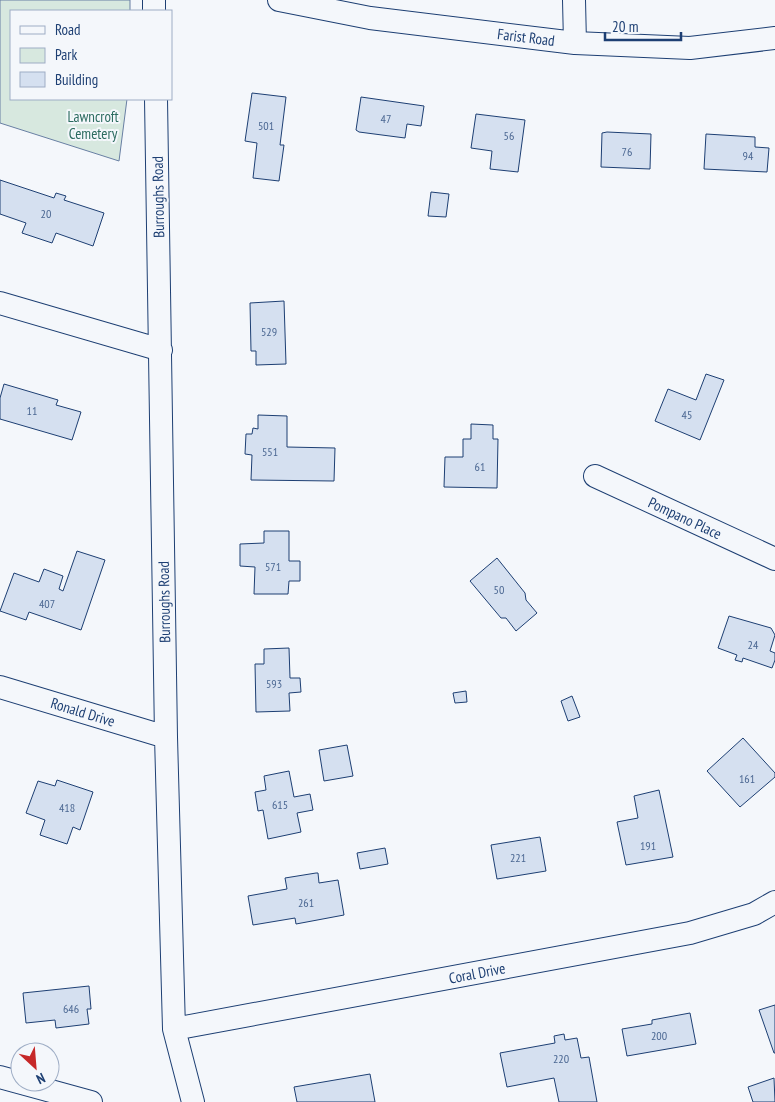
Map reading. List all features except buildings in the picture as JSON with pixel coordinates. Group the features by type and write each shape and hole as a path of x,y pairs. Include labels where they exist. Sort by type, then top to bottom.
{"street":[{"name":"Farist Road","path":"279,0 370,18 575,43 690,48 775,38"},
{"path":"574,0 575,43"},
{"name":"Burroughs Road","path":"156,100 166,737 174,1029 193,1102"},
{"path":"0,303 161,350"},
{"name":"Pompano Place","path":"595,476 775,559"},
{"name":"Ronald Drive","path":"0,687 166,737"},
{"name":"Coral Drive","path":"174,1029 690,933 754,914 775,902"},
{"path":"0,1077 90,1102"}],"green space":[{"name":"Lawncroft Cemetery","path":"0,0 130,0 130,10 10,10 10,100 127,100 119,161 0,123"}]}
